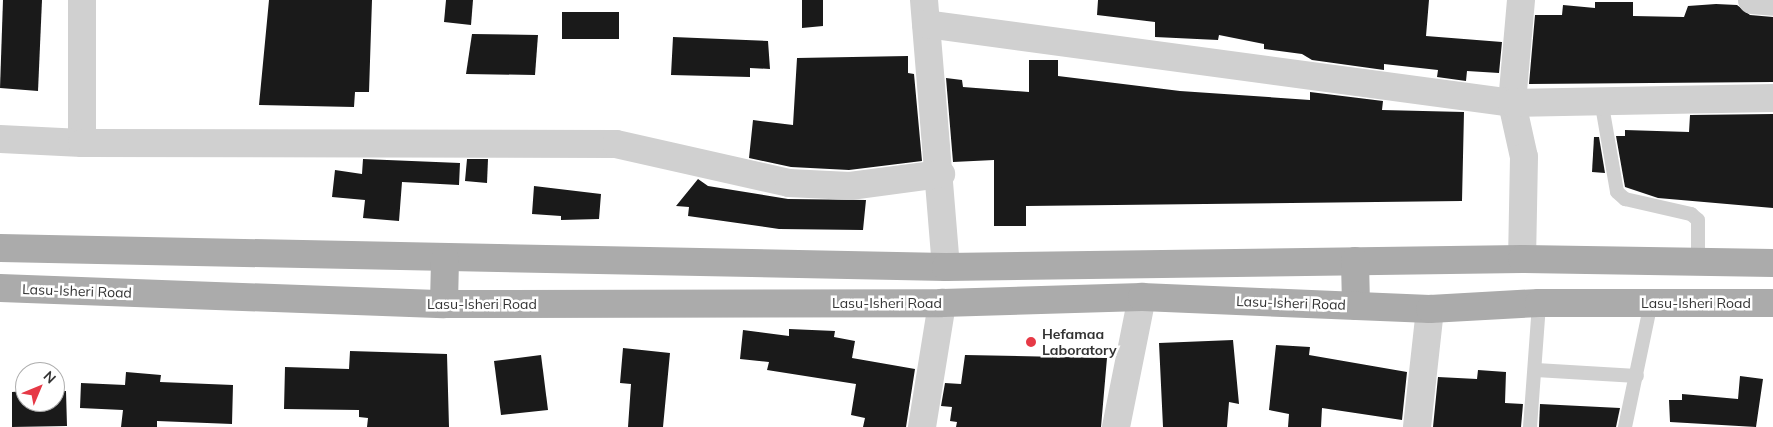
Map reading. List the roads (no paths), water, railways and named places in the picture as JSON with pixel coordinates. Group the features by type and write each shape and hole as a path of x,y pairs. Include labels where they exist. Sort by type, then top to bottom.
{"main road":[{"path":"0,248 444,259 946,267 1522,259 1773,263"},
{"path":"444,259 444,304"},
{"path":"1355,261 1356,306"},
{"name":"Lasu-Isheri Road","path":"0,288 444,304 942,303 1142,297 1430,309 1539,303 1773,303"}],"street":[{"path":"82,0 82,143"},
{"path":"1521,0 1512,103 1524,157 1522,259"},
{"path":"1752,0 1773,2"},
{"path":"946,267 941,174 925,12 1512,103 1773,98"},
{"path":"0,138 82,143 616,144 789,183 850,186 941,174"},
{"path":"1116,427 1142,297"},
{"path":"922,427 942,303"},
{"path":"1417,427 1430,309"}],"lane":[{"path":"1601,100 1617,192 1625,200 1691,214 1698,220 1698,262"},
{"path":"1530,427 1536,370 1539,303"},
{"path":"1625,427 1651,303"},
{"path":"1536,370 1637,376"}],"place":[{"name":"Hefamaa Laboratory","path":"1031,342"}]}
